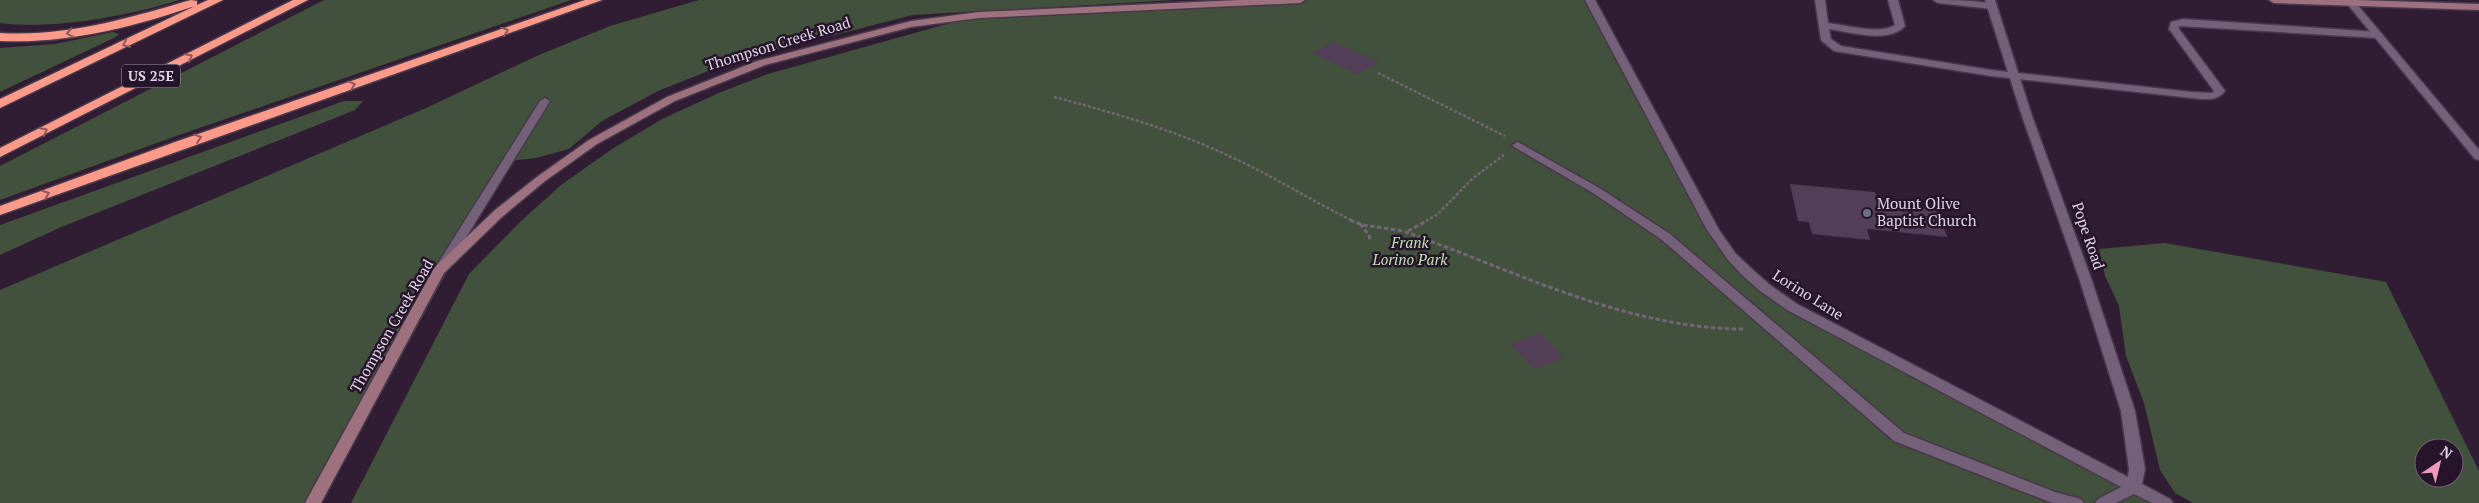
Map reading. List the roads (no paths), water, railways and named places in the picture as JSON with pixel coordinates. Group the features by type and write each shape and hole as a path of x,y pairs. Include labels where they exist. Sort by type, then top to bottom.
{"highway":[{"path":"0,37 62,34 124,23 202,0"},
{"name":"US 25E","path":"0,104 217,0"},
{"name":"US 25E","path":"0,153 302,0"},
{"path":"574,7 588,0"},
{"path":"0,211 180,145 596,0"}],"street":[{"name":"Thompson Creek Road","path":"313,503 439,271 499,213 540,179 593,142 670,99 761,63 878,31 979,15 1300,0"},
{"name":"Lorino Lane","path":"1590,0 1712,230 1732,257 1765,288 1827,327 2165,503"},
{"path":"1820,0 1826,40 1838,48 1991,73 2014,74 2192,95 2215,96 2220,91 2174,29 2174,24 2183,22 2216,23 2378,35"},
{"path":"1824,25 1889,33 1897,30 1900,26 1893,0"},
{"path":"1938,0 1991,3"},
{"path":"2274,0 2479,7"},
{"path":"2350,2 2479,157"},
{"name":"Pope Road","path":"1991,3 2085,278 2128,411 2137,469 2134,487"},
{"path":"439,271 545,101"},
{"path":"1518,145 1597,191 1666,237 1899,437 2052,497 2076,503"},
{"path":"2104,503 2134,487"}],"place":[{"name":"Mount Olive Baptist Church","path":"1867,213"}],"park label":[{"name":"Frank Lorino Park","path":"1410,252"}]}
